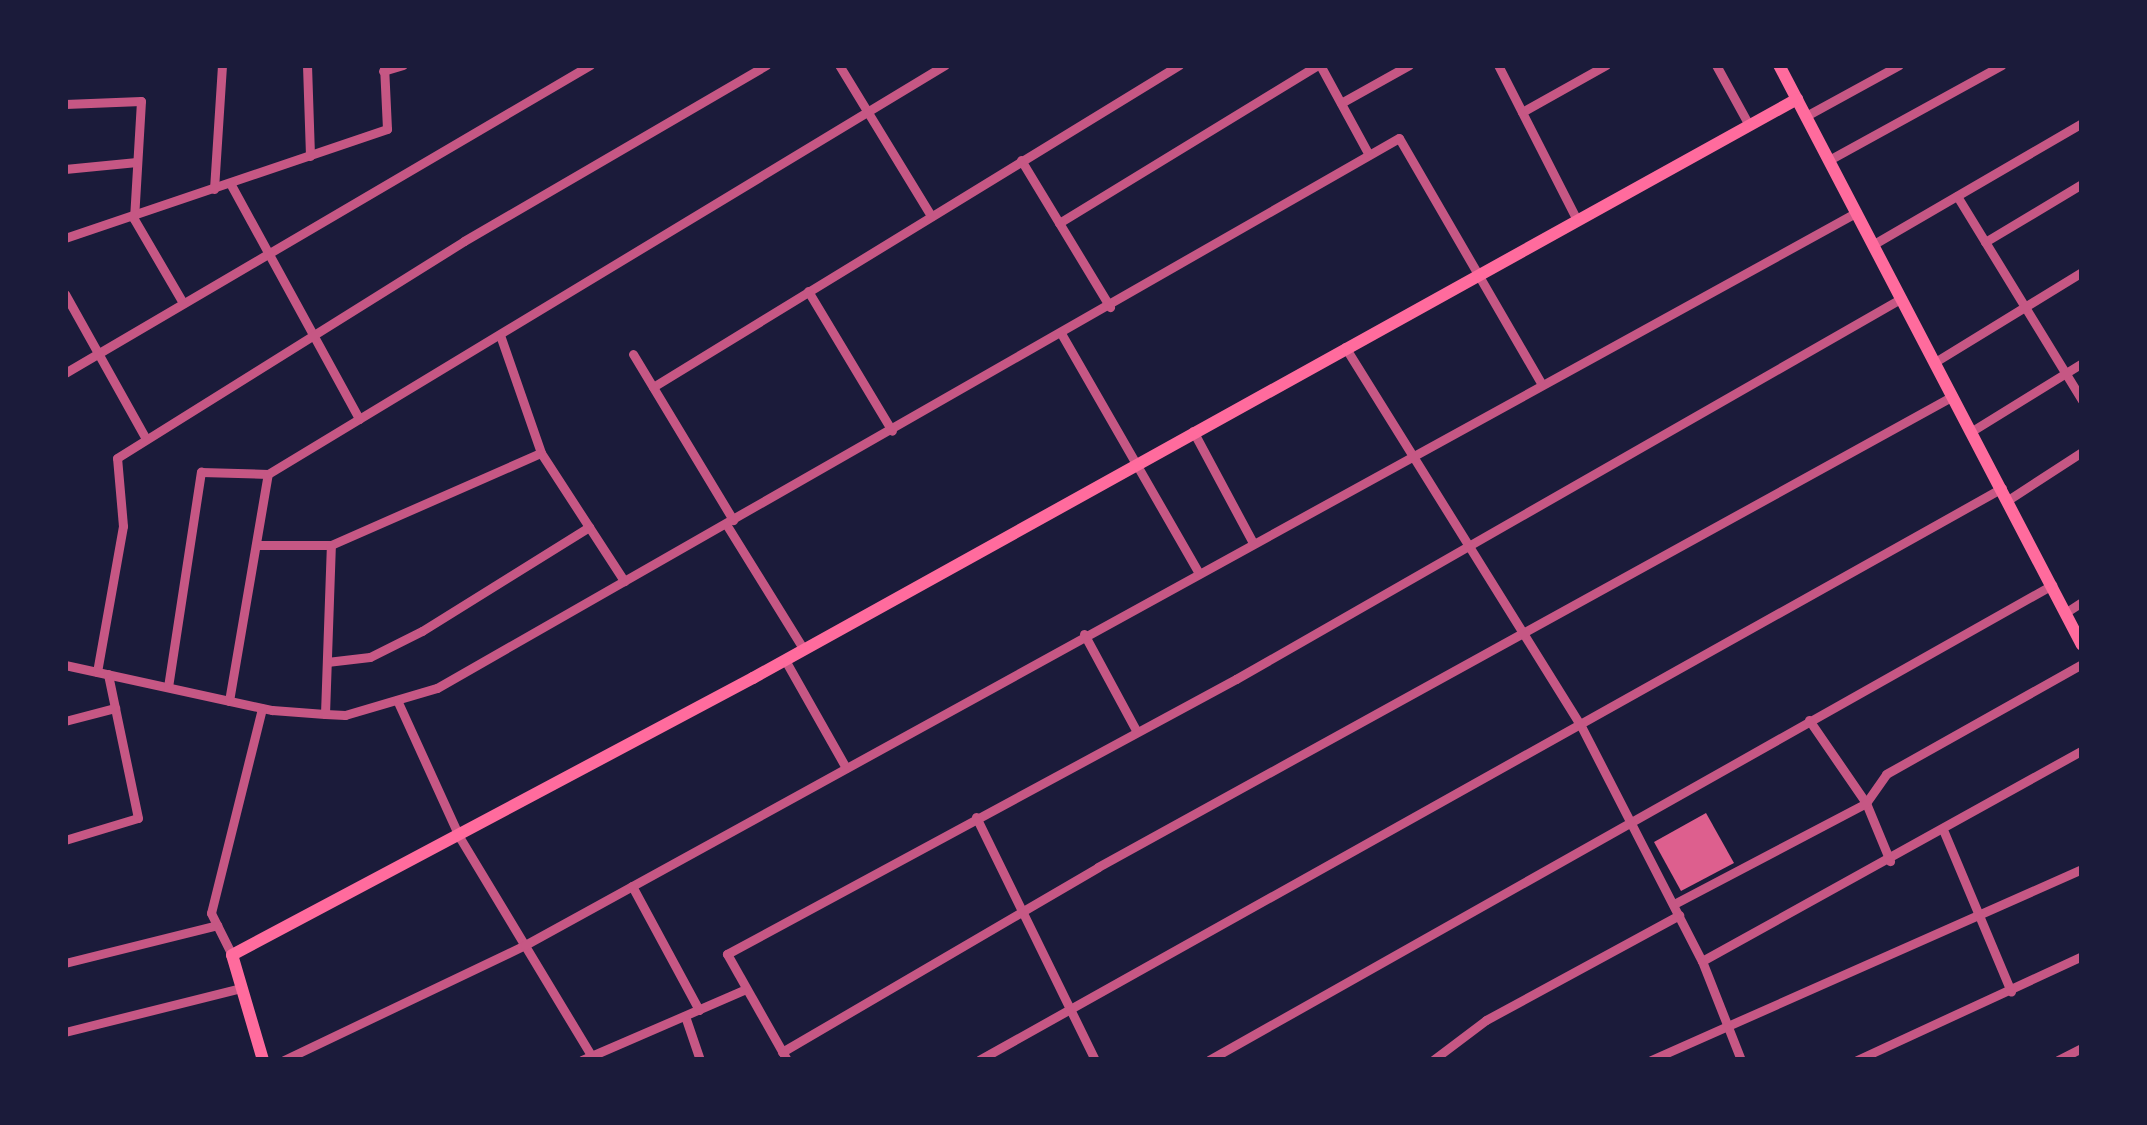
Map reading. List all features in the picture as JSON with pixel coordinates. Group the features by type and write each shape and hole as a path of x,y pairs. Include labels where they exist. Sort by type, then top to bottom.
{"main road":[{"path":"1779,65 2068,610 2082,645"},
{"path":"263,1060 232,955 460,838 804,650 1475,272 1798,100"}],"street":[{"path":"214,189 222,65"},
{"path":"307,65 310,156"},
{"path":"65,238 134,219 387,128 384,68 403,65"},
{"path":"65,373 269,248 403,180 590,65"},
{"path":"65,840 138,818 115,708 102,673 123,526 117,458 311,336 766,65"},
{"path":"839,65 931,216"},
{"path":"168,687 201,472 268,474 945,65"},
{"path":"653,387 1179,65"},
{"path":"1059,223 1319,65 1369,155"},
{"path":"1341,103 1409,65"},
{"path":"1498,65 1576,218"},
{"path":"1522,112 1606,65"},
{"path":"1716,65 1749,126"},
{"path":"1806,116 1899,65"},
{"path":"1829,160 2002,65"},
{"path":"65,104 140,101 134,219 183,302"},
{"path":"1874,244 2082,122"},
{"path":"65,665 262,708 325,714 437,688 1062,335 1399,138 1542,385"},
{"path":"1021,160 1110,306"},
{"path":"65,169 137,162"},
{"path":"230,183 269,248 311,336 359,419"},
{"path":"1985,242 2082,184"},
{"path":"1957,196 2082,400"},
{"path":"284,1060 525,945 1197,570 1857,212"},
{"path":"1935,362 2082,272"},
{"path":"808,292 892,431"},
{"path":"65,294 146,439"},
{"path":"1902,298 1137,732 727,954 784,1056 1024,910 1953,396"},
{"path":"500,335 540,453 624,581"},
{"path":"1062,335 1197,570"},
{"path":"1344,346 1581,726 1702,961 1741,1060"},
{"path":"633,354 804,650"},
{"path":"1972,431 2082,363"},
{"path":"1193,431 1252,541"},
{"path":"978,1060 2082,452"},
{"path":"256,545 331,545 540,453"},
{"path":"228,701 268,474"},
{"path":"327,662 370,657 422,631 589,528"},
{"path":"325,714 331,545"},
{"path":"1209,1060 2052,585"},
{"path":"2068,610 2082,602"},
{"path":"1084,634 1137,732"},
{"path":"786,660 846,768"},
{"path":"1674,904 1866,803 1886,774 2082,664"},
{"path":"397,700 460,838 589,1059 746,989"},
{"path":"65,721 115,708"},
{"path":"232,955 211,914 262,708"},
{"path":"1809,720 1866,803 1890,861"},
{"path":"1702,961 1944,832 2082,750"},
{"path":"976,817 1094,1060"},
{"path":"1944,832 2011,991"},
{"path":"1651,1060 2082,868"},
{"path":"632,886 699,1010"},
{"path":"1432,1060 1486,1020 1678,915"},
{"path":"65,962 217,925"},
{"path":"1857,1060 2082,956"},
{"path":"65,1032 242,988"},
{"path":"686,1016 700,1060"},
{"path":"2058,1060 2082,1048"}],"building":[{"path":"1706,813 1734,863 1681,891 1654,842"}]}
